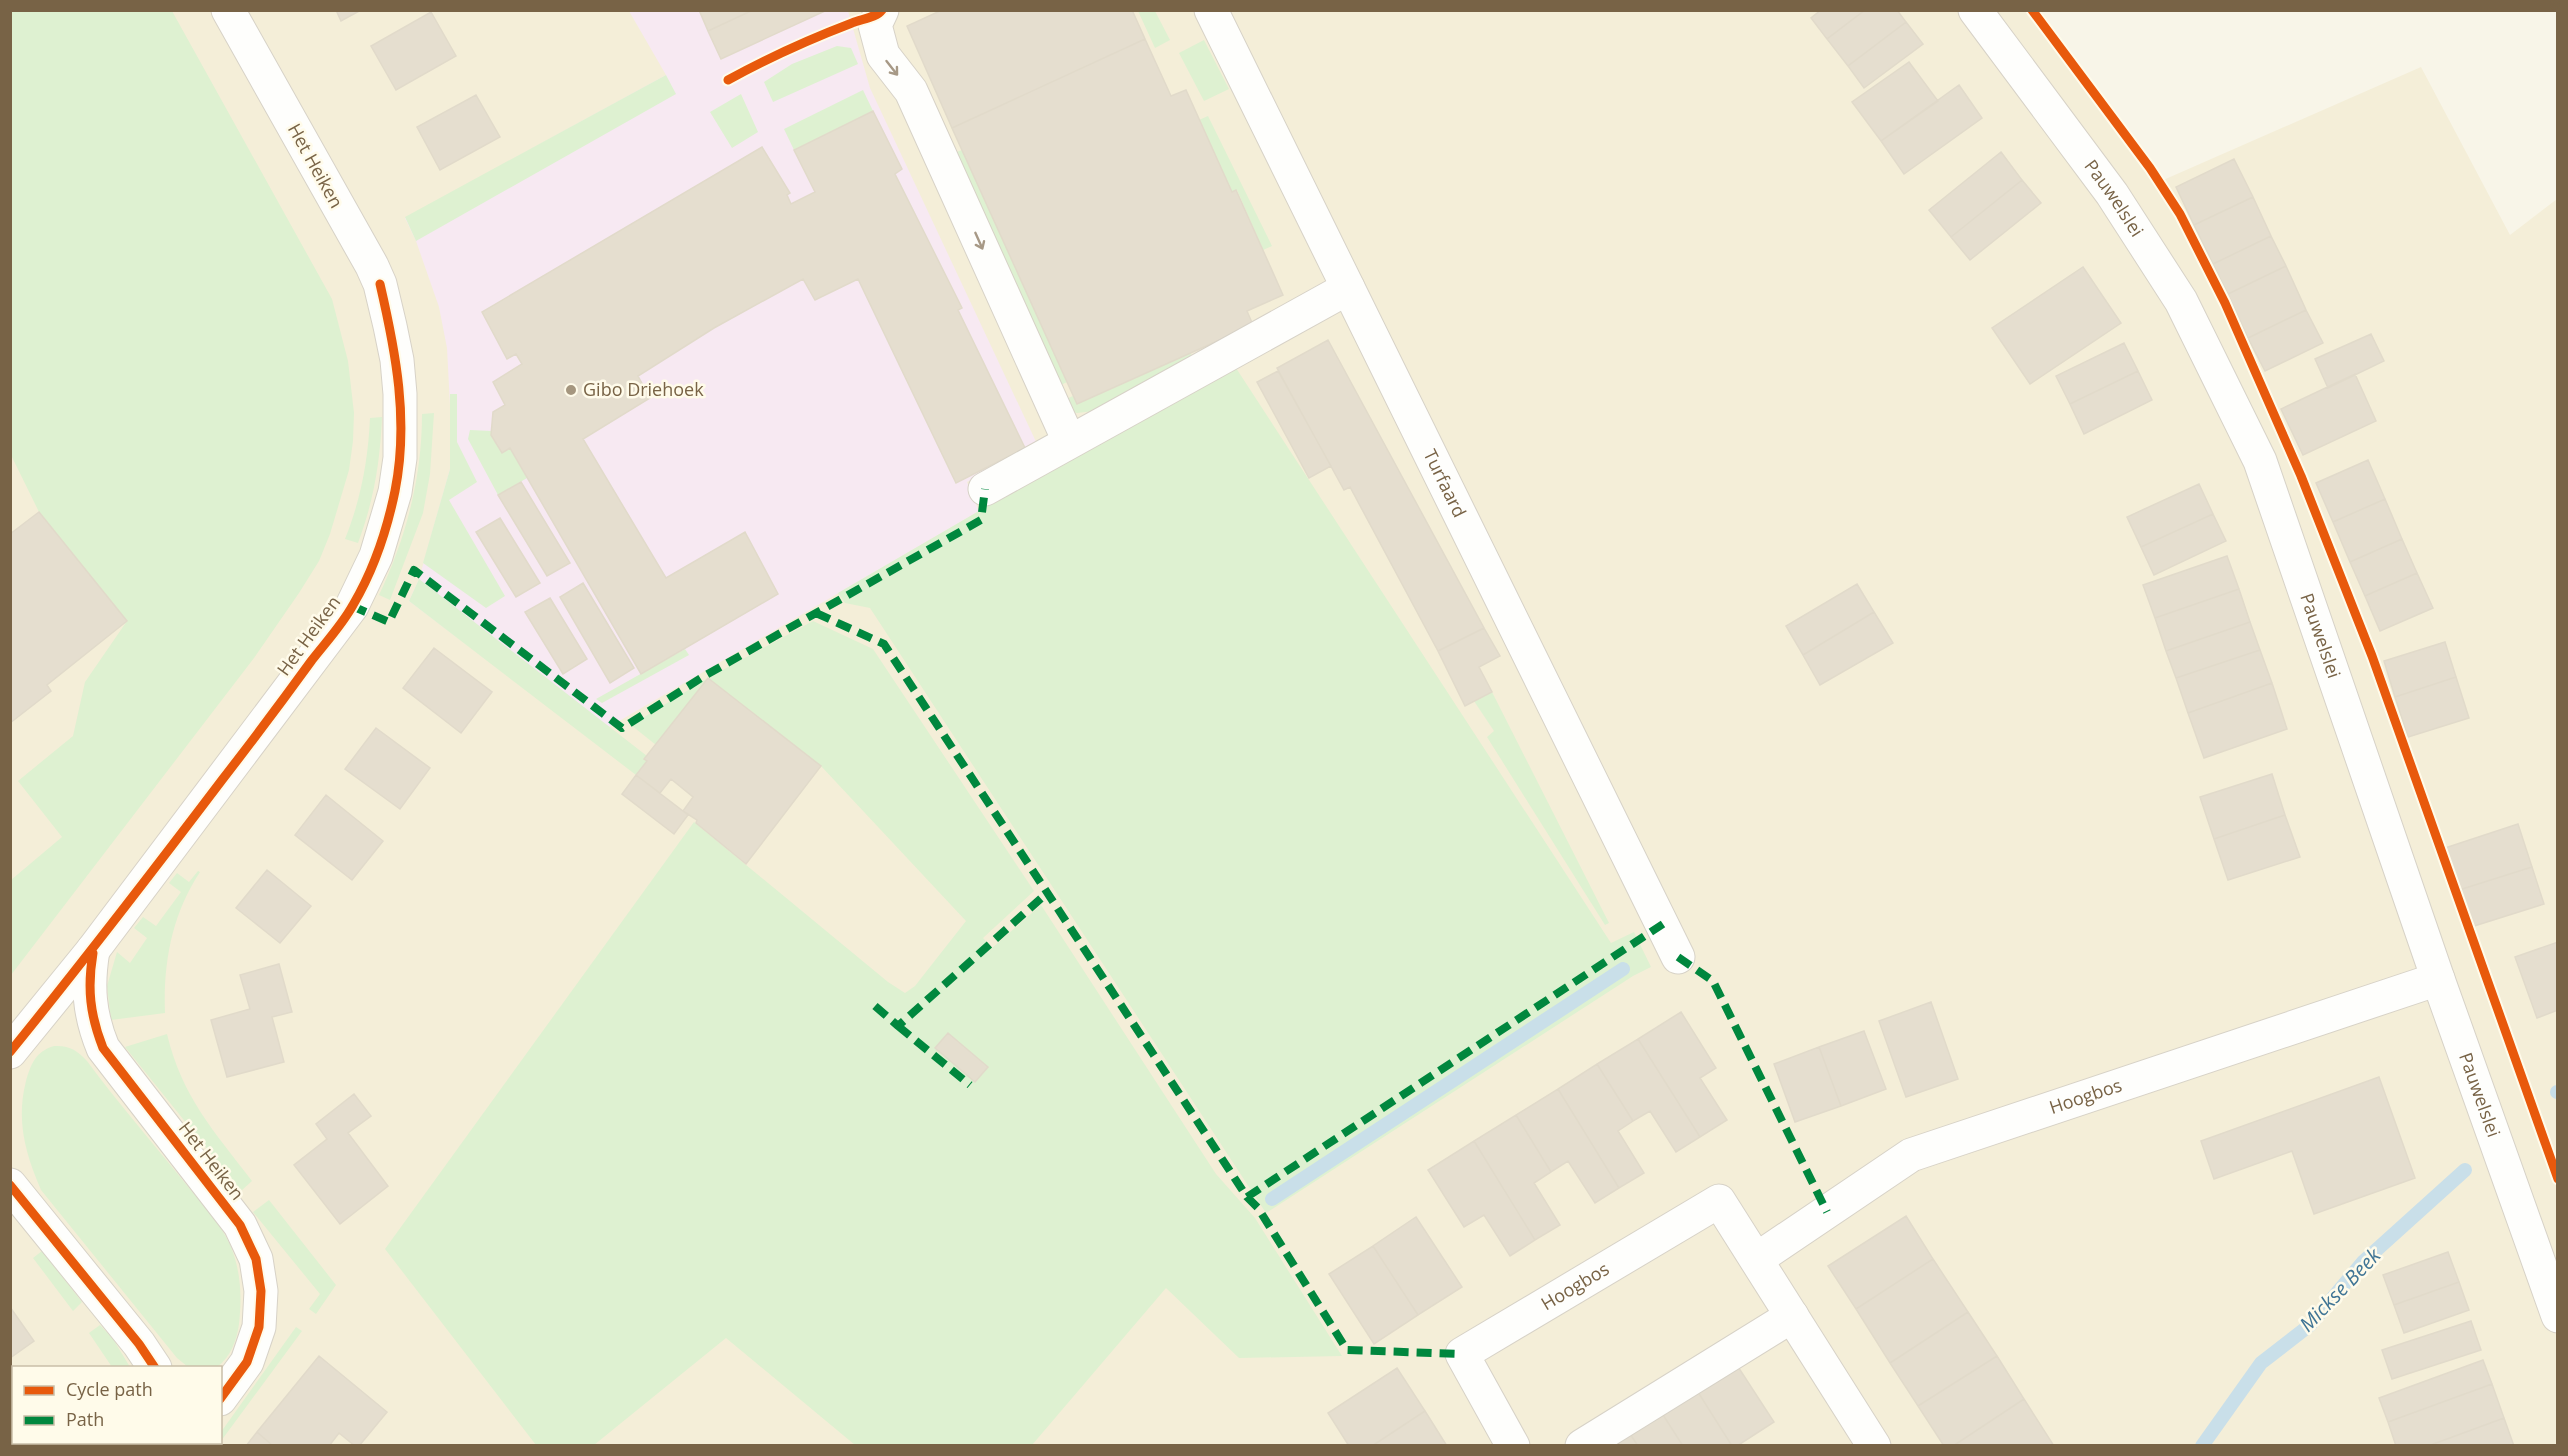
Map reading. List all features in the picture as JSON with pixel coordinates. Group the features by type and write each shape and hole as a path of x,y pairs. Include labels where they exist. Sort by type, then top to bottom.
{"street":[{"name":"Het Heiken","path":"10,1052 93,950 352,606 379,546 395,492 402,426 397,360 380,284 228,10"},
{"name":"Turfaard","path":"1211,10 1678,957"},
{"name":"Pauwelslei","path":"1975,10 2112,194 2181,301 2260,461 2368,769 2438,980 2558,1316"},
{"path":"881,12 875,25 883,55 911,91 1069,441"},
{"path":"985,489 1348,288"},
{"name":"Het Heiken","path":"93,950 89,972 92,1022 102,1048 240,1225 256,1258 261,1291 259,1327 247,1362 222,1397"},
{"name":"Hoogbos","path":"1757,1259 1911,1155 2438,980"},
{"path":"10,1185 139,1344 154,1366"},
{"name":"Hoogbos","path":"1513,1446 1462,1354 1719,1201 1874,1446"},
{"path":"1582,1446 1792,1316"}],"shaded area":[{"path":"10,11 2041,11 2161,181 2421,67 2510,235 2557,199 2557,1445 11,1445"},
{"path":"629,11 848,11 870,88 1038,446 967,482 979,511 590,738 409,601 419,579 450,469 451,424 447,348 439,307 416,241 405,218 666,75"}],"green space":[{"path":"11,11 172,11 332,299 348,361 354,413 349,470 330,534 319,561 254,658 11,975 11,880 62,837 18,781 73,736 85,682 127,621 39,512 11,455"},
{"path":"1138,11 1155,11 1170,40 1155,48"},
{"path":"1204,40 1229,89 1204,101 1179,53"},
{"path":"837,46 851,48 858,64 773,102 764,82 792,64"},
{"path":"666,75 676,94 416,241 405,217"},
{"path":"863,90 873,111 794,150 784,129"},
{"path":"741,94 758,132 732,148 710,112"},
{"path":"1208,116 1272,246 1263,250 1237,190 1232,192 1199,120"},
{"path":"962,150 1067,382 1057,387 951,154"},
{"path":"1190,352 1193,358 1094,411 1077,413 1071,411 1064,400 1073,396 1077,404"},
{"path":"1236,368 1611,943 1634,932 1651,967 1633,976 1266,1213 870,608 845,603 838,593 979,511"},
{"path":"450,394 457,394 457,442 477,482 449,500 505,596 486,608 423,563 450,469"},
{"path":"434,413 430,474 423,513 390,600 379,595 397,552 411,507 419,461 422,414"},
{"path":"382,417 375,481 358,543 345,539 363,480 370,418"},
{"path":"470,430 492,431 502,453 510,448 527,478 498,495 468,439"},
{"path":"419,579 647,756 644,759 647,761 636,775 409,601"},
{"path":"813,621 873,649 1034,891 983,938 992,948 1041,905 1216,1174 1255,1218 1342,1356 1239,1358 1166,1288 1032,1445 855,1445 726,1338 594,1445 536,1445 385,1249 694,822 888,982 905,993 915,986 966,921 821,766 708,678"},
{"path":"685,649 689,655 602,703 596,699"},
{"path":"708,678 656,745 631,725"},
{"path":"1492,692 1609,923 1605,925 1487,737 1494,731 1474,701"},
{"path":"198,871 200,872 182,905 171,940 166,976 165,1013 111,1020 107,986 117,952 130,963 147,938 134,928 143,917 156,926 181,892 169,883 177,873 189,882"},
{"path":"167,1034 173,1056 190,1095 212,1129 252,1181 241,1191 125,1047"},
{"path":"64,1046 80,1054 87,1061 210,1213 227,1238 239,1275 240,1314 235,1342 226,1359 218,1366 187,1366 177,1358 41,1190 30,1163 22,1123 22,1109 23,1095 32,1064 48,1048"},
{"path":"269,1200 336,1285 316,1314 309,1309 320,1294 253,1212"},
{"path":"42,1251 82,1302 73,1311 33,1258"},
{"path":"100,1325 113,1339 129,1366 111,1366 89,1333"},
{"path":"296,1327 302,1331 222,1440 222,1431"}],"building":[{"path":"336,10 361,10 341,21"},
{"path":"699,10 753,10 708,31"},
{"path":"753,10 827,10 721,59 708,31"},
{"path":"942,10 1132,10 1145,39 952,128 907,26"},
{"path":"1821,10 1865,10 1827,39 1811,18"},
{"path":"1865,10 1897,10 1906,22 1848,66 1827,39"},
{"path":"431,12 456,56 396,90 371,46"},
{"path":"1906,22 1923,44 1864,88 1848,66"},
{"path":"1145,39 1171,96 1186,90 1232,192 1236,190 1283,295 1247,311 1253,325 1077,404 952,128"},
{"path":"1909,62 1938,101 1881,141 1852,102"},
{"path":"1959,85 1982,118 1904,174 1881,141"},
{"path":"476,95 500,137 440,170 417,127"},
{"name":"Gibo Driehoek","path":"873,111 902,169 895,174 962,308 958,310 1025,448 956,483 858,279 815,300 803,279 714,328 638,376 650,398 583,439 666,578 745,532 778,594 641,674 510,448 502,453 491,435 493,412 505,405 493,382 522,364 516,354 507,359 482,312 762,147 790,193 787,195 791,204 815,192 794,150"},
{"path":"2001,152 2022,180 1951,237 1929,210"},
{"path":"2234,159 2253,197 2194,225 2176,187"},
{"path":"2022,180 2041,203 1970,260 1951,237"},
{"path":"2253,197 2271,236 2213,264 2194,225"},
{"path":"2271,236 2286,266 2228,294 2213,264"},
{"path":"2286,266 2306,310 2248,338 2228,294"},
{"path":"2083,267 2121,323 2030,384 1992,328"},
{"path":"2306,310 2323,343 2265,371 2248,338"},
{"path":"2371,334 2384,361 2328,388 2315,359"},
{"path":"1328,340 1484,628 1438,651 1350,487 1344,490 1277,368"},
{"path":"2124,343 2138,371 2070,404 2056,376"},
{"path":"1278,371 1331,466 1309,478 1257,382"},
{"path":"2138,371 2152,400 2084,434 2070,404"},
{"path":"2355,374 2376,421 2303,455 2281,409"},
{"path":"2368,460 2385,499 2333,522 2316,483"},
{"path":"521,482 570,563 547,576 498,495"},
{"path":"2199,484 2213,514 2141,547 2127,517"},
{"path":"2385,499 2402,539 2350,562 2333,522"},
{"path":"39,512 127,621 47,685 51,691 10,723 10,534"},
{"path":"2213,514 2226,541 2154,575 2141,547"},
{"path":"500,518 540,583 516,597 476,532"},
{"path":"2402,539 2417,573 2365,596 2350,562"},
{"path":"2227,556 2239,589 2155,618 2143,585"},
{"path":"2417,573 2433,608 2380,631 2365,596"},
{"path":"583,583 634,668 610,683 560,597"},
{"path":"1857,584 1874,612 1803,655 1786,626"},
{"path":"2239,589 2250,622 2166,651 2155,618"},
{"path":"550,598 587,659 563,674 525,612"},
{"path":"1874,612 1893,643 1820,685 1803,655"},
{"path":"2250,622 2260,650 2176,678 2166,651"},
{"path":"1484,628 1500,656 1479,667 1492,692 1465,706 1438,651"},
{"path":"2445,642 2456,677 2395,697 2384,661"},
{"path":"434,648 492,692 461,733 403,688"},
{"path":"2260,650 2272,683 2188,713 2176,678"},
{"path":"2456,677 2469,718 2408,737 2395,697"},
{"path":"708,678 821,766 746,864 696,823 697,820 683,811 693,797 671,779 660,793 636,775 647,761 644,759"},
{"path":"2272,683 2287,729 2204,758 2188,713"},
{"path":"376,728 430,768 400,809 345,769"},
{"path":"2272,774 2285,815 2214,839 2200,797"},
{"path":"636,775 688,815 674,834 622,794"},
{"path":"326,795 383,841 352,880 295,835"},
{"path":"2285,815 2300,857 2228,880 2214,839"},
{"path":"2518,824 2532,867 2459,890 2445,848"},
{"path":"2532,867 2544,904 2471,927 2459,890"},
{"path":"267,870 311,906 280,943 236,908"},
{"path":"2558,942 2558,1010 2537,1018 2515,957"},
{"path":"279,964 292,1012 272,1017 284,1062 227,1077 211,1020 250,1009 240,975"},
{"path":"1931,1002 1958,1079 1906,1097 1879,1021"},
{"path":"1681,1012 1716,1068 1700,1078 1727,1120 1700,1137 1638,1039"},
{"path":"1864,1031 1886,1089 1841,1106 1819,1047"},
{"path":"948,1033 988,1067 975,1082 935,1048"},
{"path":"1638,1039 1700,1137 1676,1152 1650,1111 1633,1121 1597,1064"},
{"path":"1819,1047 1841,1106 1795,1122 1774,1064"},
{"path":"1597,1064 1633,1121 1618,1131 1644,1173 1619,1188 1558,1089"},
{"path":"2379,1077 2415,1178 2314,1214 2292,1151 2214,1179 2201,1141"},
{"path":"1558,1089 1619,1188 1595,1203 1568,1161 1551,1172 1516,1115"},
{"path":"354,1094 371,1116 348,1133 388,1186 340,1224 294,1165 327,1139 316,1124"},
{"path":"1516,1115 1551,1172 1534,1183 1560,1225 1535,1240 1474,1141"},
{"path":"1474,1141 1535,1240 1510,1256 1484,1215 1464,1227 1428,1170"},
{"path":"1906,1216 1933,1259 1856,1309 1828,1266"},
{"path":"1416,1217 1462,1287 1418,1315 1373,1246"},
{"path":"1373,1246 1418,1315 1374,1344 1329,1274"},
{"path":"2448,1252 2459,1282 2394,1305 2383,1275"},
{"path":"1933,1259 1968,1312 1890,1363 1856,1309"},
{"path":"2459,1282 2469,1310 2404,1333 2394,1305"},
{"path":"10,1307 34,1341 10,1358"},
{"path":"1968,1312 1997,1356 1918,1406 1890,1363"},
{"path":"2471,1321 2481,1350 2392,1379 2382,1350"},
{"path":"319,1356 387,1412 359,1446 355,1446 339,1433 329,1446 273,1446 257,1432"},
{"path":"1731,1356 1774,1422 1737,1446 1732,1446 1691,1381"},
{"path":"1997,1356 2024,1399 1953,1446 1944,1446 1918,1406"},
{"path":"2483,1360 2492,1384 2388,1422 2379,1398"},
{"path":"1397,1368 1425,1411 1372,1446 1349,1446 1328,1413"},
{"path":"1691,1381 1732,1446 1683,1446 1656,1404"},
{"path":"2492,1384 2504,1418 2428,1446 2396,1446 2388,1422"},
{"path":"2024,1399 2054,1446 1953,1446"},
{"path":"1656,1404 1683,1446 1638,1446 1624,1425"},
{"path":"1425,1411 1447,1446 1372,1446"},
{"path":"2504,1418 2514,1446 2428,1446"},
{"path":"1624,1425 1638,1446 1592,1446"},
{"path":"12,1430 12,1444 59,1444 61,1446 10,1446"},
{"path":"257,1432 273,1446 246,1446"}],"waterway":[{"path":"1272,1199 1623,969"},
{"name":"Mickse Beek","path":"2202,1446 2261,1363 2310,1325 2363,1262 2465,1170"}],"marked path":[{"path":"352,606 389,622 414,570 622,728 706,675 981,520 985,489"},
{"path":"816,613 884,644 1247,1197 1258,1208 1347,1350 1462,1354"},
{"path":"875,1006 898,1026 1047,893"},
{"path":"1247,1197 1663,924"},
{"path":"1678,957 1713,981 1827,1212"},
{"path":"898,1026 970,1085"}],"cycle path":[{"path":"728,80 789,49 872,17 882,10"},
{"path":"2032,10 2150,168 2180,214 2225,303 2301,476 2372,656 2558,1179"},
{"path":"10,1052 144,882 339,626 367,578 392,506 401,439 399,387 380,284"},
{"path":"93,953 90,978 91,1001 95,1024 103,1048 240,1225 256,1259 261,1291 259,1327 247,1362 222,1396"},
{"path":"10,1185 139,1344 154,1366"}],"place":[{"name":"Gibo Driehoek","path":"571,390"}]}
